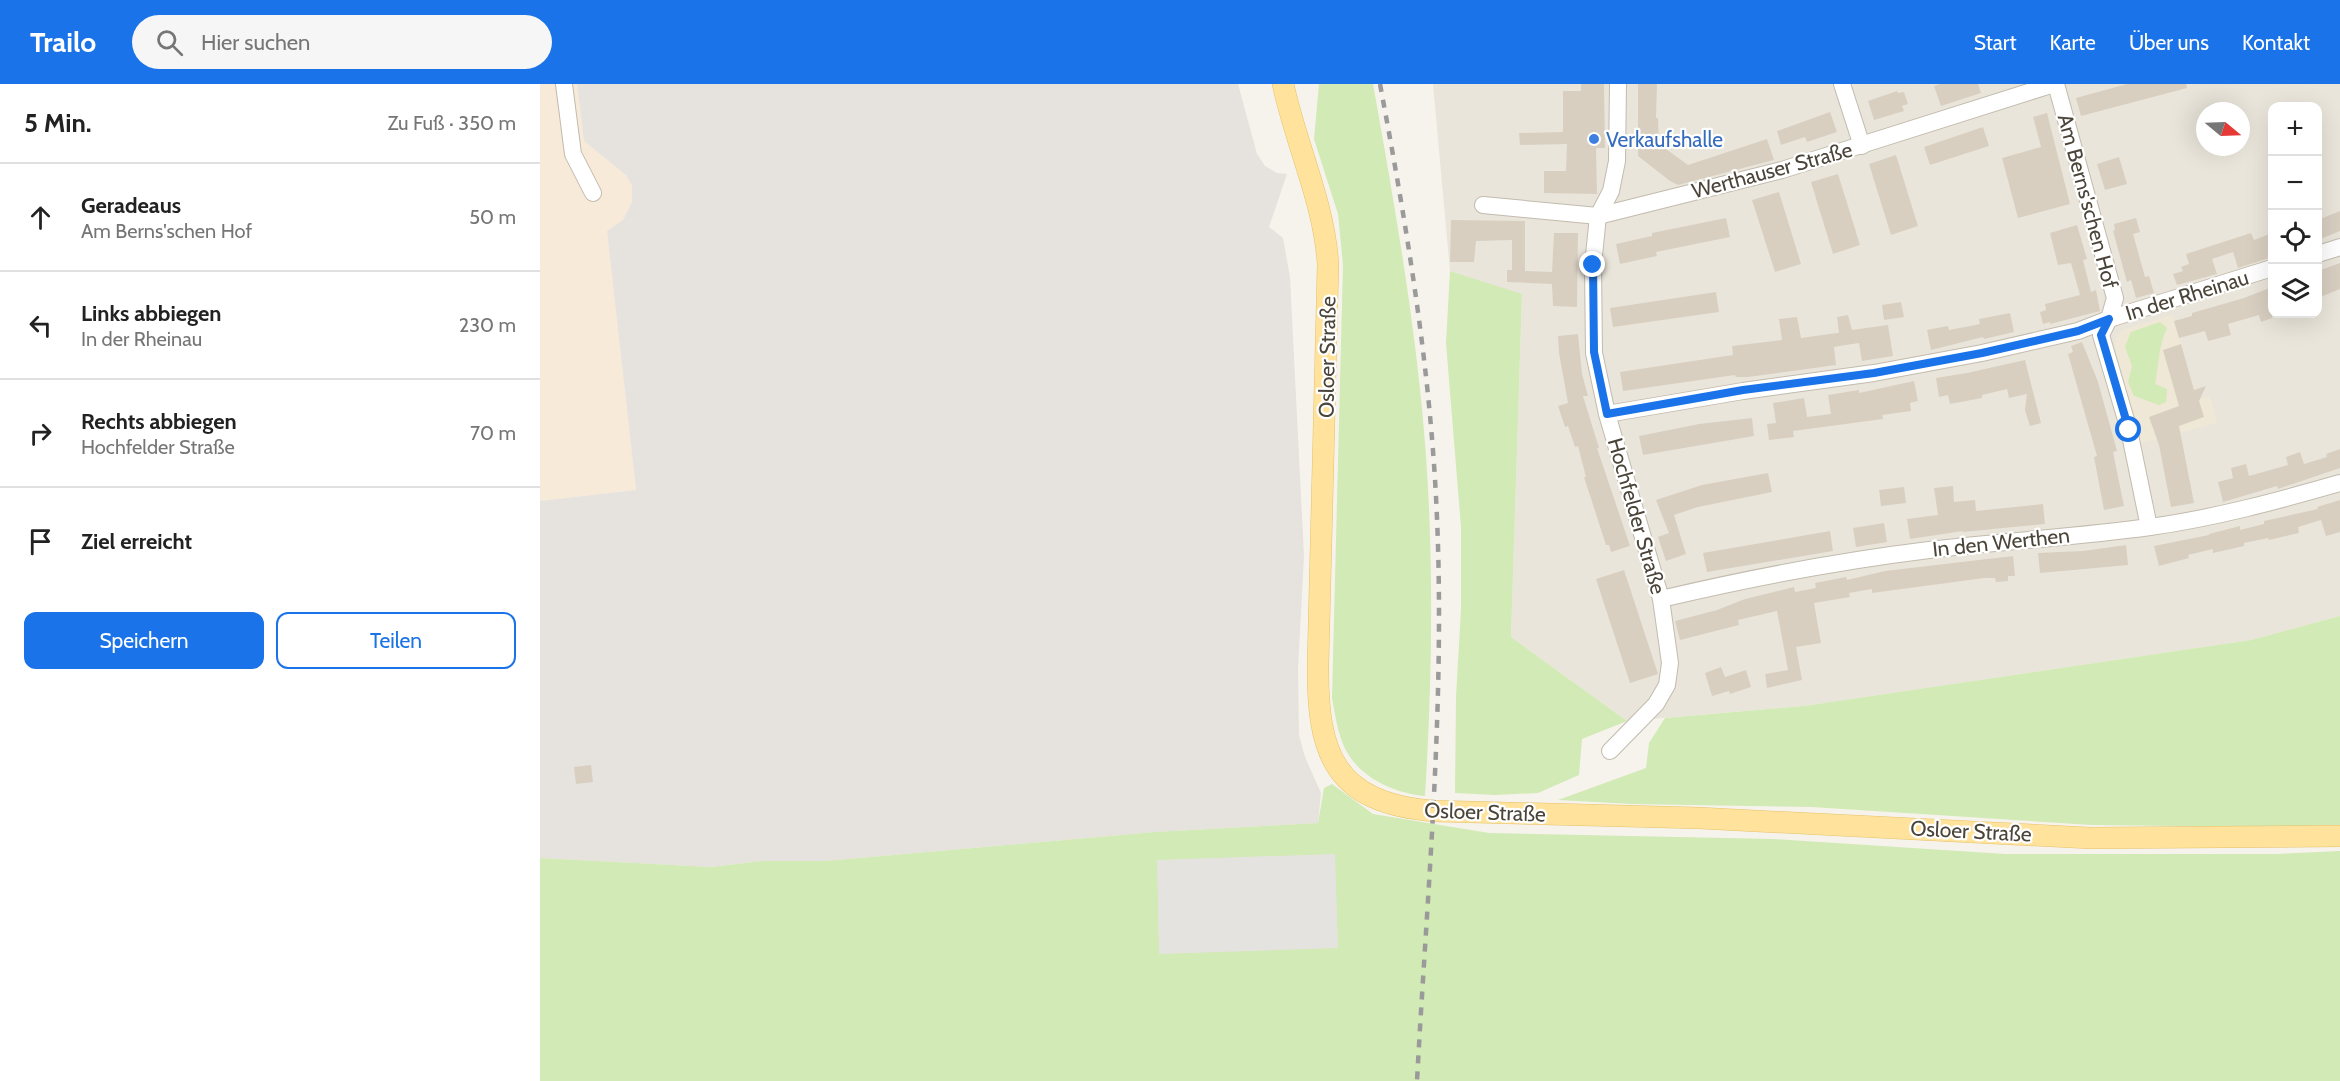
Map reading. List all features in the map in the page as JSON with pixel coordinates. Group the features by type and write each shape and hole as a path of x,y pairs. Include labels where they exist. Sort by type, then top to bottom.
{"main road":[{"name":"Osloer Straße","path":"1283,84 1325,234 1329,292 1318,712 1329,754 1347,779 1365,793 1397,806 1434,811 1710,818 2090,838 2340,836"}],"street":[{"path":"564,84 573,154 593,193"},
{"name":"Hochfelder Straße","path":"1610,751 1656,704 1667,684 1670,663 1662,599 1607,414 1594,352 1593,265 1598,216 1611,191 1617,161 1618,84"},
{"path":"1842,84 1862,146"},
{"name":"Werthauser Straße","path":"1484,205 1598,216 1782,170 2055,84"},
{"name":"Am Berns'schen Hof","path":"2055,84 2115,298 2109,319 2101,335 2129,430 2149,527"},
{"path":"2322,253 2340,247"},
{"name":"In der Rheinau","path":"1607,414 1743,390 1874,373 1982,353 2078,331 2109,319 2268,269"},
{"name":"In den Werthen","path":"1662,599 1745,579 1882,557 2149,527 2215,516 2340,483"}],"shaded area":[{"path":"540,84 577,84 584,141 626,175 632,186 632,202 623,220 607,231 636,490 540,501"},
{"path":"577,84 1238,84 1257,154 1265,166 1277,173 1287,174 1269,227 1283,238 1290,277 1304,556 1298,669 1299,735 1305,757 1321,793 1318,823 1155,832 825,861 761,861 711,867 540,858 540,501 636,490 607,231 623,220 632,202 632,186 626,175 584,141"},
{"path":"1433,84 2340,84 2340,616 2251,640 1804,706 1627,721 1511,637 1522,295 1450,271"},
{"path":"2172,315 2194,389 2200,388 2204,391 2197,396 2199,399 2210,396 2217,423 2141,443 2115,347 2116,338 2122,330"},
{"path":"1335,854 1338,948 1159,954 1157,860"}],"green space":[{"path":"1319,84 1373,84 1404,269 1417,362 1429,498 1431,626 1425,796 1388,787 1366,774 1357,765 1343,744 1332,698 1343,265 1338,214 1314,139"},
{"path":"1450,271 1522,294 1511,637 1627,721 1582,739 1579,775 1538,793 1495,795 1455,793 1456,697 1461,609 1461,527 1446,343"},
{"path":"2160,322 2167,328 2160,349 2155,384 2167,389 2166,402 2159,405 2134,396 2128,382 2132,366 2125,347 2131,332"},
{"path":"2340,616 2340,825 2256,827 2092,825 1812,807 1632,804 1558,800 1646,768 1649,743 1665,718 1804,706 2251,640"},
{"path":"1332,784 1373,814 1489,833 1773,839 2005,854 2275,854 2340,851 2340,1081 540,1081 540,858 711,867 761,861 825,861 1155,832 1318,823 1324,788"}],"building":[{"path":"1581,84 1604,84 1605,148 1596,148 1597,194 1544,193 1544,171 1566,171 1567,144 1520,145 1519,133 1563,132 1563,91 1581,91"},
{"path":"1638,84 1657,84 1656,118 1658,118 1659,144 1688,165 1767,139 1774,160 1678,185 1670,181 1638,156"},
{"path":"1978,84 1981,93 1941,106 1934,86"},
{"path":"2127,84 2186,84 2187,88 2081,116 2076,98"},
{"path":"1897,91 1898,93 1904,92 1908,104 1902,106 1904,111 1874,120 1868,101"},
{"path":"1830,112 1837,132 1807,142 1805,137 1781,145 1777,131"},
{"path":"2047,113 2070,204 2018,218 2002,158 2041,147 2033,117"},
{"path":"1983,127 1989,146 1930,165 1924,147"},
{"path":"1896,155 1918,226 1891,235 1869,164"},
{"path":"2119,157 2127,184 2105,190 2097,164"},
{"path":"1838,174 1860,245 1833,254 1811,182"},
{"path":"1779,192 1801,264 1775,272 1752,200"},
{"path":"2340,211 2340,231 2322,238 2322,218"},
{"path":"1726,218 1730,237 1656,252 1657,256 1620,264 1616,244 1652,236 1652,233"},
{"path":"2136,218 2140,232 2133,234 2145,277 2149,276 2154,293 2136,298 2131,280 2127,282 2113,231 2115,230 2114,224"},
{"path":"1451,220 1525,221 1525,271 1552,272 1554,233 1578,233 1577,307 1553,306 1552,284 1507,282 1507,270 1512,270 1512,240 1476,241 1474,262 1450,262"},
{"path":"2077,225 2087,259 2083,260 2091,292 2096,290 2100,311 2043,324 2040,312 2046,310 2045,304 2080,295 2071,263 2058,265 2050,233"},
{"path":"2251,233 2254,240 2268,235 2268,258 2238,268 2233,252 2212,259 2217,274 2177,285 2173,274 2183,271 2181,267 2189,264 2186,254"},
{"path":"2340,263 2340,289 2322,296 2322,270"},
{"path":"2268,289 2268,318 2272,318 2261,322 2259,315 2228,324 2231,335 2208,341 2205,331 2179,338 2174,321 2192,316 2192,313"},
{"path":"1716,292 1719,312 1613,327 1610,308"},
{"path":"1901,302 1904,317 1884,320 1882,305"},
{"path":"2010,313 2014,332 1931,350 1927,330 1948,326 1949,330 1980,324 1979,319"},
{"path":"1848,315 1852,330 1888,325 1893,356 1862,361 1859,343 1834,347 1836,365 1748,377 1736,377 1735,375 1623,391 1620,372 1733,355 1732,346 1782,340 1779,319 1797,317 1801,338 1839,333 1837,317"},
{"path":"1578,334 1582,374 1588,396 1583,396 1599,448 1597,448 1630,546 1611,552 1609,545 1606,545 1584,477 1586,477 1578,446 1575,447 1568,426 1565,427 1558,406 1568,403 1558,336"},
{"path":"2082,342 2098,382 2117,451 2113,452 2124,506 2104,510 2094,457 2097,456 2068,354 2073,352 2071,346"},
{"path":"2181,344 2194,390 2206,386 2199,401 2204,417 2179,426 2194,503 2171,507 2159,445 2149,417 2179,406 2163,350"},
{"path":"2025,360 2041,423 2030,426 2025,410 2027,394 2009,398 2007,389 1982,395 1982,398 1950,404 1948,395 1939,397 1936,378"},
{"path":"1914,381 1918,401 1910,403 1911,411 1882,415 1883,419 1793,431 1794,437 1769,440 1767,424 1776,423 1773,403 1804,398 1807,417 1831,414 1828,395 1859,390 1859,393"},
{"path":"1752,418 1754,436 1643,455 1639,436 1699,424"},
{"path":"2340,449 2340,468 2278,489 2277,486 2223,502 2218,482 2233,478 2231,468 2246,464 2249,476 2288,465 2286,457 2300,452 2304,464 2327,457 2326,454"},
{"path":"1768,473 1772,492 1698,507 1674,515 1686,554 1666,561 1658,537 1669,533 1656,500 1702,485"},
{"path":"1953,486 1954,502 1975,500 1976,511 2043,504 2045,524 1963,531 1910,539 1907,519 1938,515 1934,488"},
{"path":"1904,487 1906,503 1881,506 1879,490"},
{"path":"2340,500 2340,532 2326,536 2321,520 2298,527 2299,533 2244,543 2244,546 2213,553 2213,549 2159,566 2154,546 2240,526 2240,530 2264,524 2264,521 2318,509 2317,507"},
{"path":"1884,523 1887,542 1856,547 1853,528"},
{"path":"1830,531 1833,551 1707,572 1703,553"},
{"path":"2126,545 2128,565 2040,573 2038,553 2083,551"},
{"path":"2013,556 2015,576 2008,576 2008,581 1996,582 1995,578 1984,578 1872,593 1872,589 1849,593 1850,597 1814,603 1821,643 1796,647 1802,680 1767,688 1765,674 1788,670 1777,611 1738,620 1739,625 1680,640 1675,621 1717,610 1745,599 1794,587 1795,592 1816,588 1815,583 1846,577 1847,580 1885,571"},
{"path":"1624,570 1658,674 1630,683 1596,579"},
{"path":"1721,667 1725,677 1746,670 1751,687 1730,694 1729,691 1712,696 1705,673"},
{"path":"591,765 593,782 576,784 574,767"}],"railway":[{"path":"1380,84 1416,300 1429,409 1437,518 1439,588 1437,729 1417,1081"}],"place":[{"name":"Verkaufshalle","path":"1594,139"}],"route":[{"path":"1593,265 1594,352 1607,414 1743,390 1874,373 1982,353 2078,331 2109,319 2101,335 2129,430"}]}
